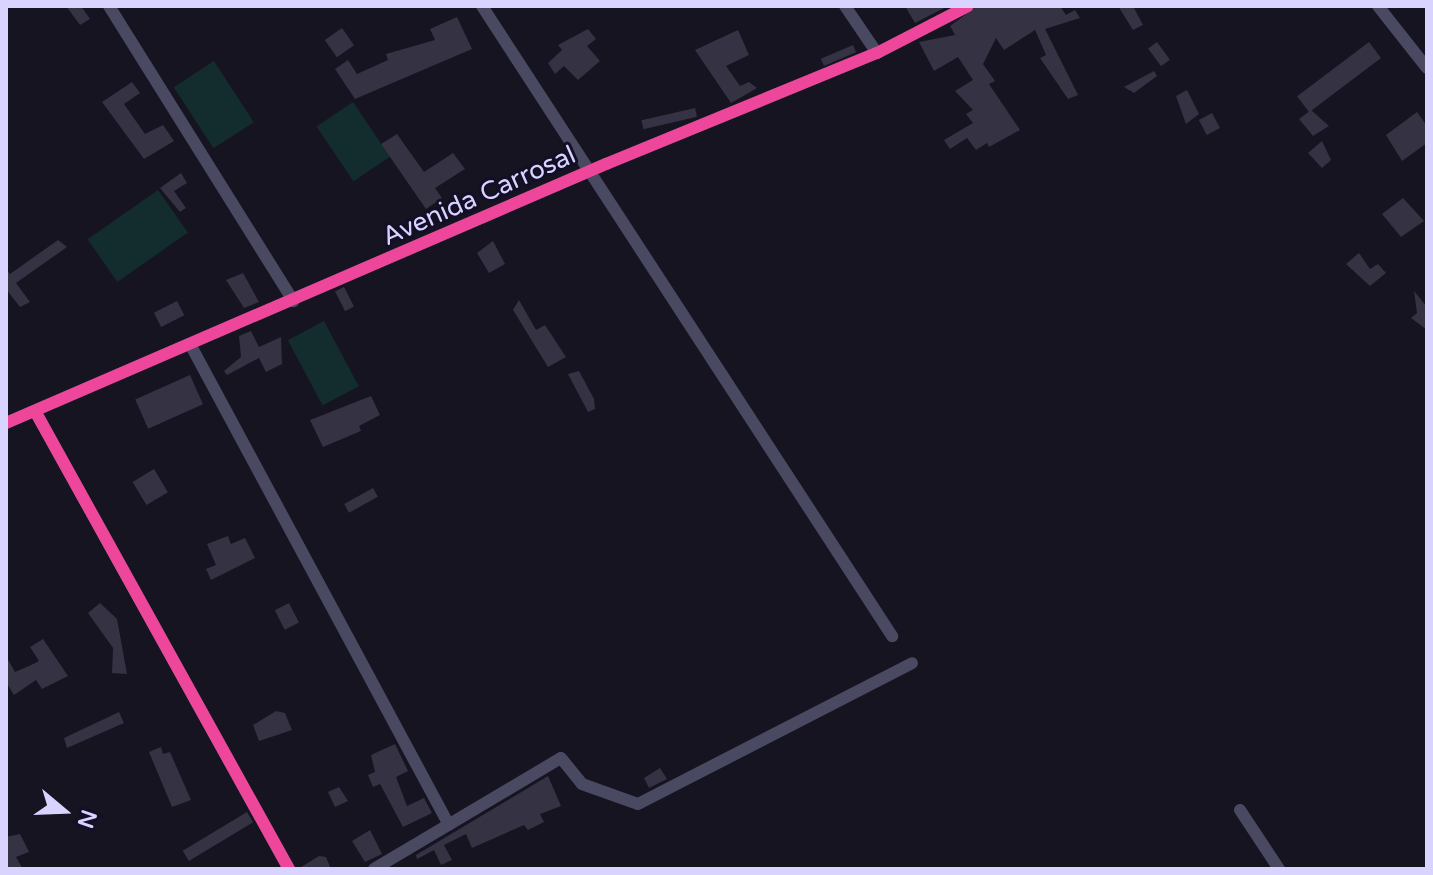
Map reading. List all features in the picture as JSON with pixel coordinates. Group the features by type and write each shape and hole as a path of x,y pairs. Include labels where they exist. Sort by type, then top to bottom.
{"street":[{"path":"109,6 293,301"},
{"path":"482,6 593,170 892,636"},
{"path":"845,6 877,53"},
{"name":"Avenida Carrosal","path":"6,423 593,170 877,53 968,6"},
{"path":"1378,6 1427,68"},
{"path":"190,344 449,825"},
{"path":"35,411 289,869"},
{"path":"374,869 561,758 582,784 638,804 912,663"},
{"path":"1240,810 1279,869"}],"green space":[{"path":"214,61 254,122 214,148 174,87"},
{"path":"353,102 390,157 353,181 317,127"},
{"path":"158,190 188,233 117,282 88,239"},
{"path":"324,321 359,386 323,406 288,340"}],"building":[{"path":"66,6 81,6 90,19 80,25"},
{"path":"905,6 948,6 915,23"},
{"path":"977,6 1060,6 1066,15 1075,10 1080,18 1045,29 1078,95 1068,99 1040,58 1046,55 1035,30 1004,50 996,38 983,64 995,81 989,84 1020,130 989,147 987,143 976,150 967,138 950,149 944,140 973,123 966,114 973,110 955,91 973,80 958,57 934,71 919,42 955,35 950,26"},
{"path":"1118,6 1133,6 1143,25 1133,30"},
{"path":"457,17 472,49 355,99 335,69 348,60 357,74 388,60 386,54 435,40 430,29"},
{"path":"342,28 354,45 337,57 325,40"},
{"path":"588,29 596,39 587,46 600,61 578,80 564,66 555,74 548,63 562,50 558,45"},
{"path":"738,30 749,55 726,66 740,86 749,82 757,88 731,103 695,50"},
{"path":"1157,42 1170,60 1161,66 1148,48"},
{"path":"1369,42 1381,58 1309,112 1297,96"},
{"path":"853,45 856,52 824,66 821,59"},
{"path":"1154,71 1157,76 1134,93 1124,87"},
{"path":"132,82 140,93 124,104 145,134 163,125 174,141 144,159 102,102"},
{"path":"1187,90 1199,114 1186,124 1176,96"},
{"path":"695,108 697,117 643,129 641,120"},
{"path":"1311,110 1329,126 1313,136 1299,119"},
{"path":"1417,112 1427,126 1427,143 1402,161 1386,135"},
{"path":"1212,113 1220,128 1207,135 1199,120"},
{"path":"397,134 424,172 453,153 465,169 435,188 442,198 426,209 381,144"},
{"path":"1322,141 1331,160 1322,168 1308,153"},
{"path":"181,173 187,183 174,191 186,208 180,212 160,188"},
{"path":"1403,198 1424,221 1401,237 1382,214"},
{"path":"58,240 67,247 16,283 30,302 20,307 6,289 6,269 10,274"},
{"path":"493,241 505,264 489,273 477,253"},
{"path":"1359,253 1370,269 1378,264 1386,273 1370,286 1346,264"},
{"path":"243,273 259,302 244,308 226,280"},
{"path":"344,287 354,307 345,311 335,292"},
{"path":"1414,291 1427,307 1427,330 1411,318 1417,313"},
{"path":"519,300 536,330 545,325 566,357 548,367 513,310"},
{"path":"177,301 184,315 161,327 154,313"},
{"path":"251,331 259,347 281,337 282,364 266,372 259,358 227,375 224,371 241,357 239,336"},
{"path":"579,371 594,399 595,409 588,412 568,374"},
{"path":"190,375 203,404 148,429 135,399"},
{"path":"371,396 380,415 359,426 361,431 323,447 310,420"},
{"path":"154,469 168,492 146,505 133,482"},
{"path":"373,488 378,497 349,513 344,504"},
{"path":"228,536 231,544 245,538 255,558 211,580 206,569 216,565 207,544"},
{"path":"100,603 117,619 127,674 112,673 113,648 88,613"},
{"path":"289,603 299,623 285,630 275,610"},
{"path":"43,639 68,676 42,689 36,680 14,695 6,682 6,656 15,672 29,666 39,661 30,647"},
{"path":"276,711 285,713 292,730 259,741 253,725"},
{"path":"119,712 124,723 67,748 64,738"},
{"path":"395,744 408,771 396,777 407,806 424,798 432,813 403,827 380,784 373,787 368,775 375,772 371,755"},
{"path":"161,747 163,754 170,752 191,800 172,807 149,752"},
{"path":"660,768 667,779 649,788 644,778"},
{"path":"548,776 561,806 540,814 544,822 528,830 524,825 472,848 466,834 444,845 452,860 441,865 434,850 417,859 416,855"},
{"path":"339,787 348,801 335,807 328,792"},
{"path":"247,812 253,822 189,861 183,851"},
{"path":"370,830 382,854 365,862 352,841"},
{"path":"20,834 29,852 16,857 23,869 6,869 6,837"},
{"path":"319,856 326,857 331,869 298,869"}],"cycle path":[{"path":"6,423 606,164 877,53 968,6"},
{"path":"35,411 289,869"}]}
